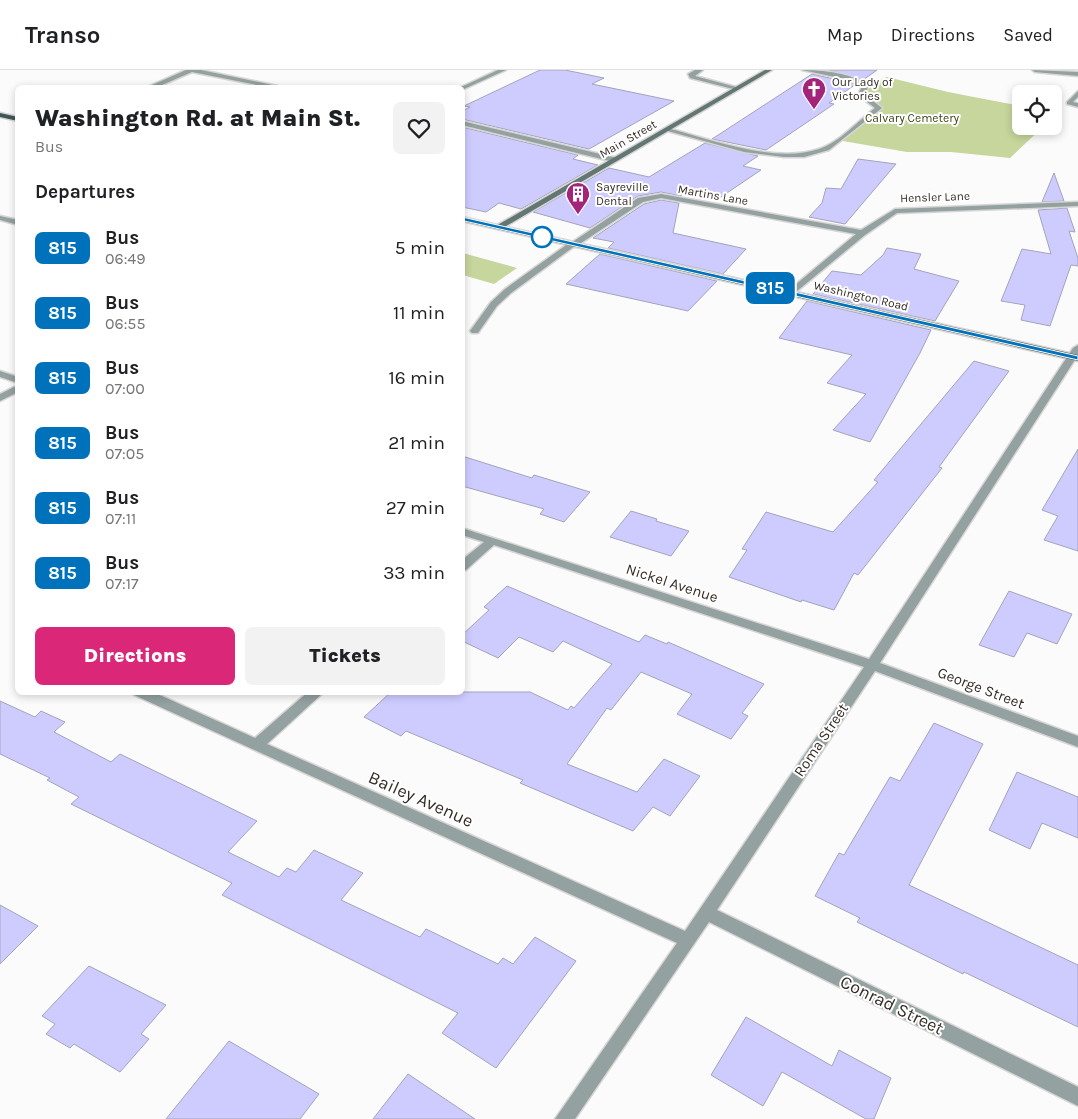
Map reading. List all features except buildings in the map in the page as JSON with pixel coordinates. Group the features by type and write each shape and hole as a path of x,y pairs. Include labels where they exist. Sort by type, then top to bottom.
{"main road":[{"name":"Main Street","path":"498,227 769,70"},
{"path":"0,115 15,118"},
{"name":"Washington Road","path":"465,220 572,245 1076,354"}],"street":[{"path":"155,85 191,70 268,85"},
{"path":"465,87 503,70"},
{"path":"700,70 692,74 692,77 737,88"},
{"path":"667,130 760,151 788,155 821,150 879,108 860,94 866,86 856,80 805,70"},
{"path":"1034,70 1078,74"},
{"path":"1078,93 1069,103 1078,105"},
{"path":"465,124 614,160"},
{"name":"Martins Lane","path":"474,331 494,304 508,291 572,245 641,200 661,196 862,233"},
{"name":"Hensler Lane","path":"791,293 862,233 895,210 1078,204"},
{"path":"0,218 15,222"},
{"name":"Roma Street","path":"564,1119 688,940 872,665 1076,354"},
{"path":"0,374 15,379"},
{"path":"0,398 15,390"},
{"name":"Nickel Avenue","path":"465,532 872,665"},
{"path":"465,564 492,541"},
{"name":"George Street","path":"872,665 1078,742"},
{"name":"Bailey Avenue","path":"146,695 688,940"},
{"path":"256,745 314,695"},
{"name":"Conrad Street","path":"706,912 1078,1097"}],"green space":[{"name":"Calvary Cemetery","path":"887,77 948,92 1012,104 1012,135 1034,135 1010,158 951,152 907,152 837,140 879,108 860,94 866,86"},
{"path":"465,254 517,268 494,284 465,276"}],"bus line":[{"name":"815","path":"465,220 1078,358"}],"place":[{"name":"Our Lady of Victories","path":"814,110"},
{"name":"Sayreville Dental","path":"578,215"}]}
